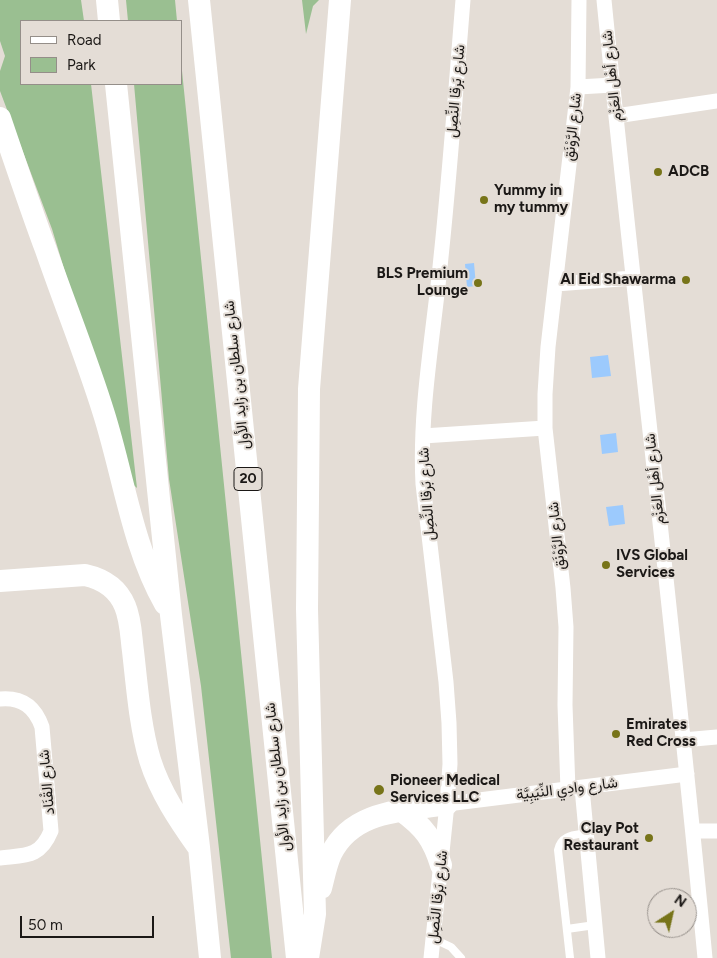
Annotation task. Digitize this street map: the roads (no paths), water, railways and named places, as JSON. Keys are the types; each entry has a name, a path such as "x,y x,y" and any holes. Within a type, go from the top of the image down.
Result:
{"main road":[{"path":"107,0 109,20"},
{"name":"شارع سلطان بن زايد الأول","path":"199,0 297,958"},
{"path":"315,914 307,609 309,389 340,0"},
{"path":"116,85 171,615 199,847 210,958"},
{"path":"0,118 86,359 118,461 137,539 146,566 171,615"},
{"path":"0,581 85,574 107,583 118,594 125,607 129,622 138,692 150,760 169,803 199,847"},
{"path":"308,958 315,914 326,870 331,854 341,839 353,827 368,818 385,813 447,804"},
{"path":"402,811 416,821 428,834 436,849 441,865"}],"street":[{"name":"شارع بَرقا النِّصِل","path":"431,958 450,764 446,682 423,484 422,460 442,256 463,0"},
{"name":"شارع الرَّوْنَق","path":"579,0 578,87 545,384 545,428 566,627 566,705 575,789 586,833 598,958"},
{"name":"شارع أهْل العَزْم","path":"604,0 694,831 705,958"},
{"path":"578,87 613,85"},
{"path":"616,116 717,101"},
{"path":"556,284 633,278"},
{"path":"423,436 545,428"},
{"name":"شارع القْنَاد","path":"0,699 20,700 38,716 42,727 51,831 46,843 37,851 25,856 0,858"},
{"path":"683,740 717,737"},
{"name":"شارع وادِي النِّيَبِيَّة","path":"447,804 687,774"},
{"path":"694,831 717,831"}],"lane":[{"path":"570,958 558,850 559,845 567,837 586,833"},
{"path":"567,929 595,925"},
{"path":"434,939 451,947 461,958"}],"water":[{"path":"474,263 476,286 467,287 465,264"},
{"path":"608,355 611,376 592,378 590,357"},
{"path":"616,433 618,452 602,454 600,435"},
{"path":"623,505 625,524 609,526 606,507"}],"place":[{"name":"ADCB","path":"658,172"},
{"name":"Yummy in my tummy","path":"484,200"},
{"name":"Al Eid Shawarma","path":"686,280"},
{"name":"BLS Premium Lounge","path":"478,283"},
{"name":"IVS Global Services","path":"606,565"},
{"name":"Emirates Red Cross","path":"616,734"},
{"name":"Pioneer Medical Services LLC","path":"379,790"},
{"name":"Clay Pot Restaurant","path":"649,838"}]}
